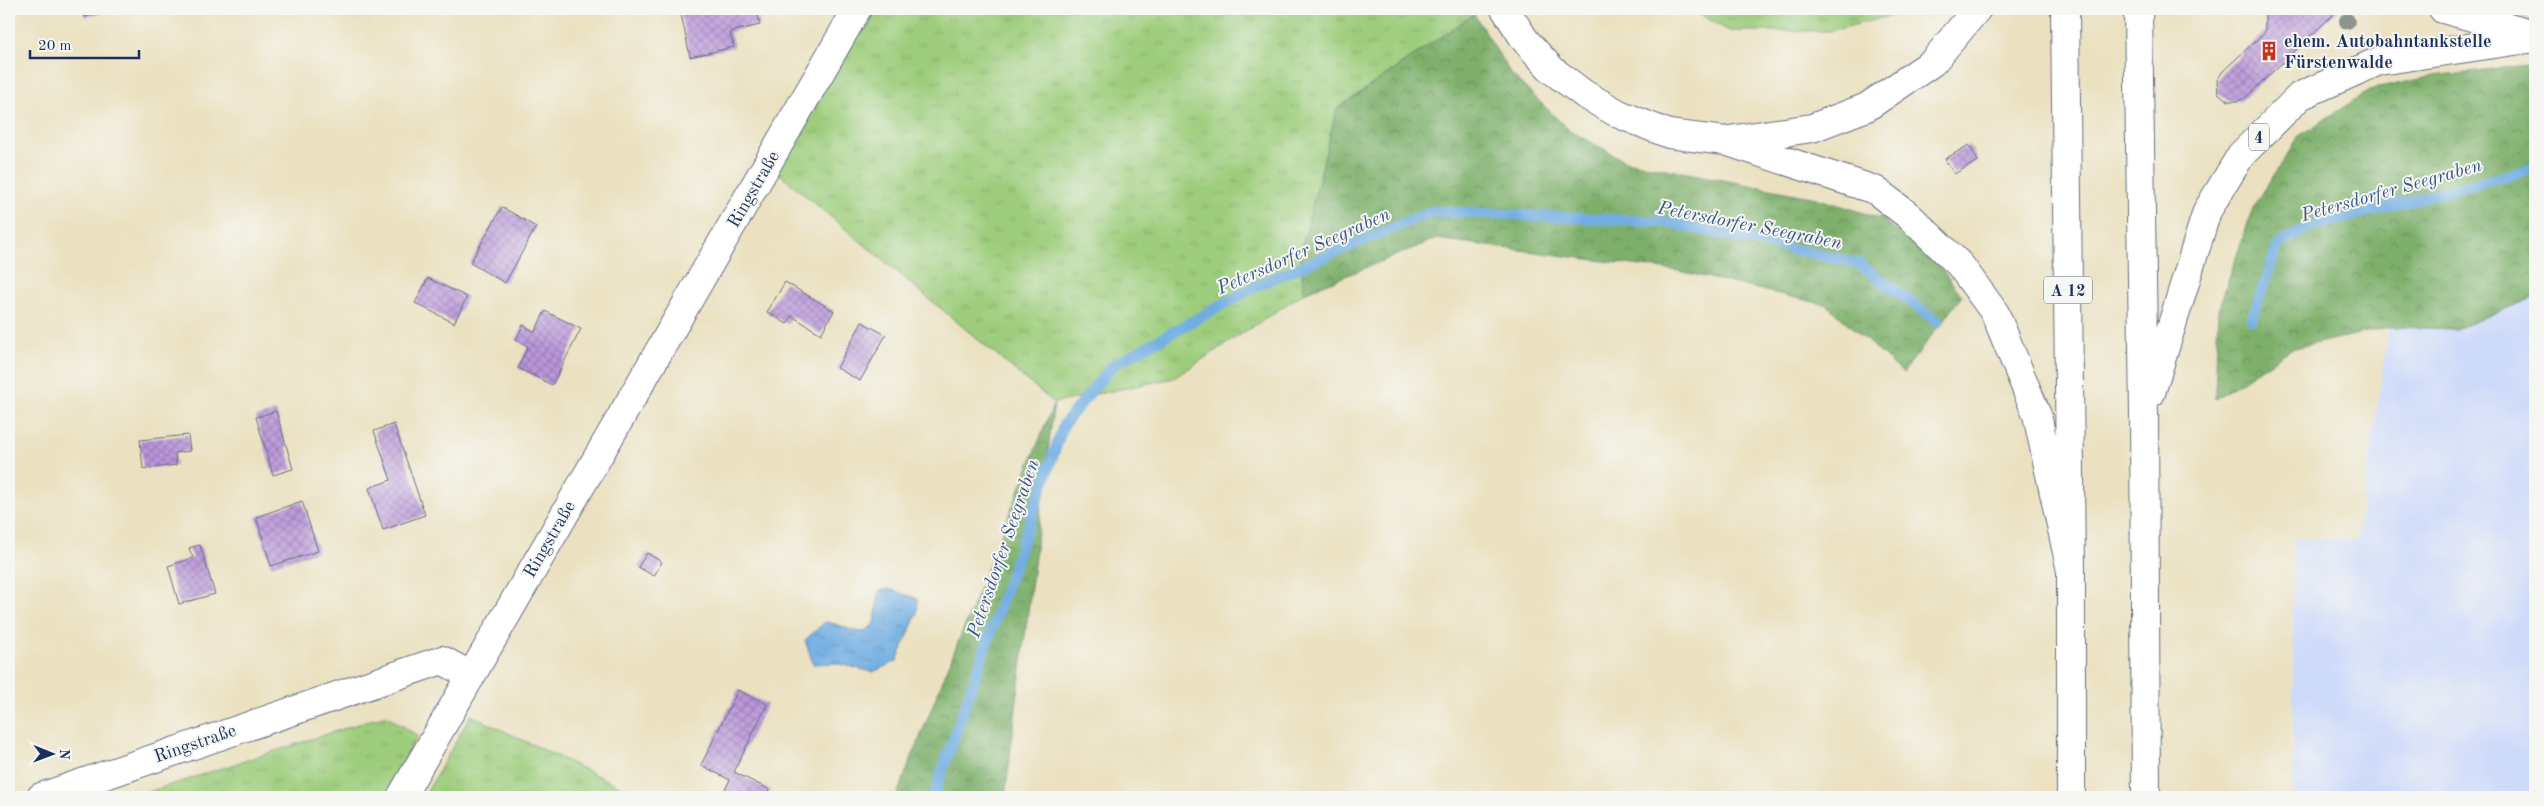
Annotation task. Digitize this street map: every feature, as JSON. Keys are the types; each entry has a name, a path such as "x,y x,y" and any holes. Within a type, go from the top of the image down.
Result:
{"main road":[{"name":"Ringstraße","path":"41,797 442,660 470,675 857,9"},
{"path":"1505,9 1526,40 1552,70 1584,94 1619,114 1669,134 1725,141 1875,190 1909,216 1960,265 1995,313 2037,415 2071,571"},
{"path":"1725,141 1812,128 1867,107 1933,62 1977,9"},
{"name":"A 12","path":"2065,9 2071,571 2071,797"},
{"path":"2138,9 2144,413 2146,797"},
{"path":"2443,9 2535,36"},
{"name":"4","path":"2144,413 2207,211 2241,155 2300,96 2379,61 2535,36"},
{"path":"401,797 470,675"}],"shaded area":[{"path":"2535,297 2535,797 2293,797 2293,539 2357,540 2389,327 2456,329"}],"green space":[{"path":"872,9 1472,9 1474,14 1337,109 1300,255 1304,293 1174,378 1054,403 776,171"},
{"path":"1691,9 1918,9 1830,31 1729,31"},
{"path":"1474,14 1511,74 1569,130 1625,161 1816,198 1880,218 1936,262 1962,296 1903,373 1827,305 1679,271 1436,239 1304,293 1300,255 1337,109"},
{"path":"2535,64 2535,297 2456,329 2389,327 2291,349 2215,399 2218,310 2253,208 2299,136 2370,90 2434,76"},
{"path":"1054,403 1005,797 896,797"},
{"path":"386,715 418,736 382,797 133,797"},
{"path":"471,715 642,797 424,797"}],"water":[{"path":"889,589 918,599 917,613 897,661 873,672 835,663 813,664 805,640 825,622 854,631 865,632 875,623 879,591"}],"building":[{"path":"83,9 116,9 85,17"},
{"path":"680,9 756,9 760,25 730,32 734,47 690,57"},
{"name":"ehem. Autobahntankstelle Fürstenwalde","path":"2265,9 2339,9 2246,97 2238,101 2228,101 2218,93 2217,80 2223,71 2265,32"},
{"path":"1969,145 1978,161 1954,174 1945,159"},
{"path":"502,207 536,227 505,283 470,263"},
{"path":"428,278 467,297 454,323 415,303"},
{"path":"785,282 834,311 821,334 792,316 787,324 767,312"},
{"path":"545,311 581,329 552,385 518,368 528,346 516,340 523,325 535,332"},
{"path":"862,322 886,335 860,381 837,368"},
{"path":"276,411 293,469 273,475 256,417"},
{"path":"394,424 425,515 383,530 369,488 391,480 374,431"},
{"path":"188,435 190,451 175,453 176,465 143,469 140,440"},
{"path":"302,501 318,551 271,566 256,517"},
{"path":"200,545 215,594 179,604 168,566 193,558 189,548"},
{"path":"647,553 662,562 654,576 638,567"},
{"path":"738,690 767,704 734,772 770,790 767,797 728,797 722,795 730,780 701,765"}],"waterway":[{"name":"Petersdorfer Seegraben","path":"2252,319 2278,245 2306,228 2535,168"},
{"name":"Petersdorfer Seegraben","path":"933,797 1064,424 1113,365 1260,284 1433,211 1665,222 1858,263 1938,322"}],"place":[{"name":"ehem. Autobahntankstelle Fürstenwalde","path":"2269,51"}]}
